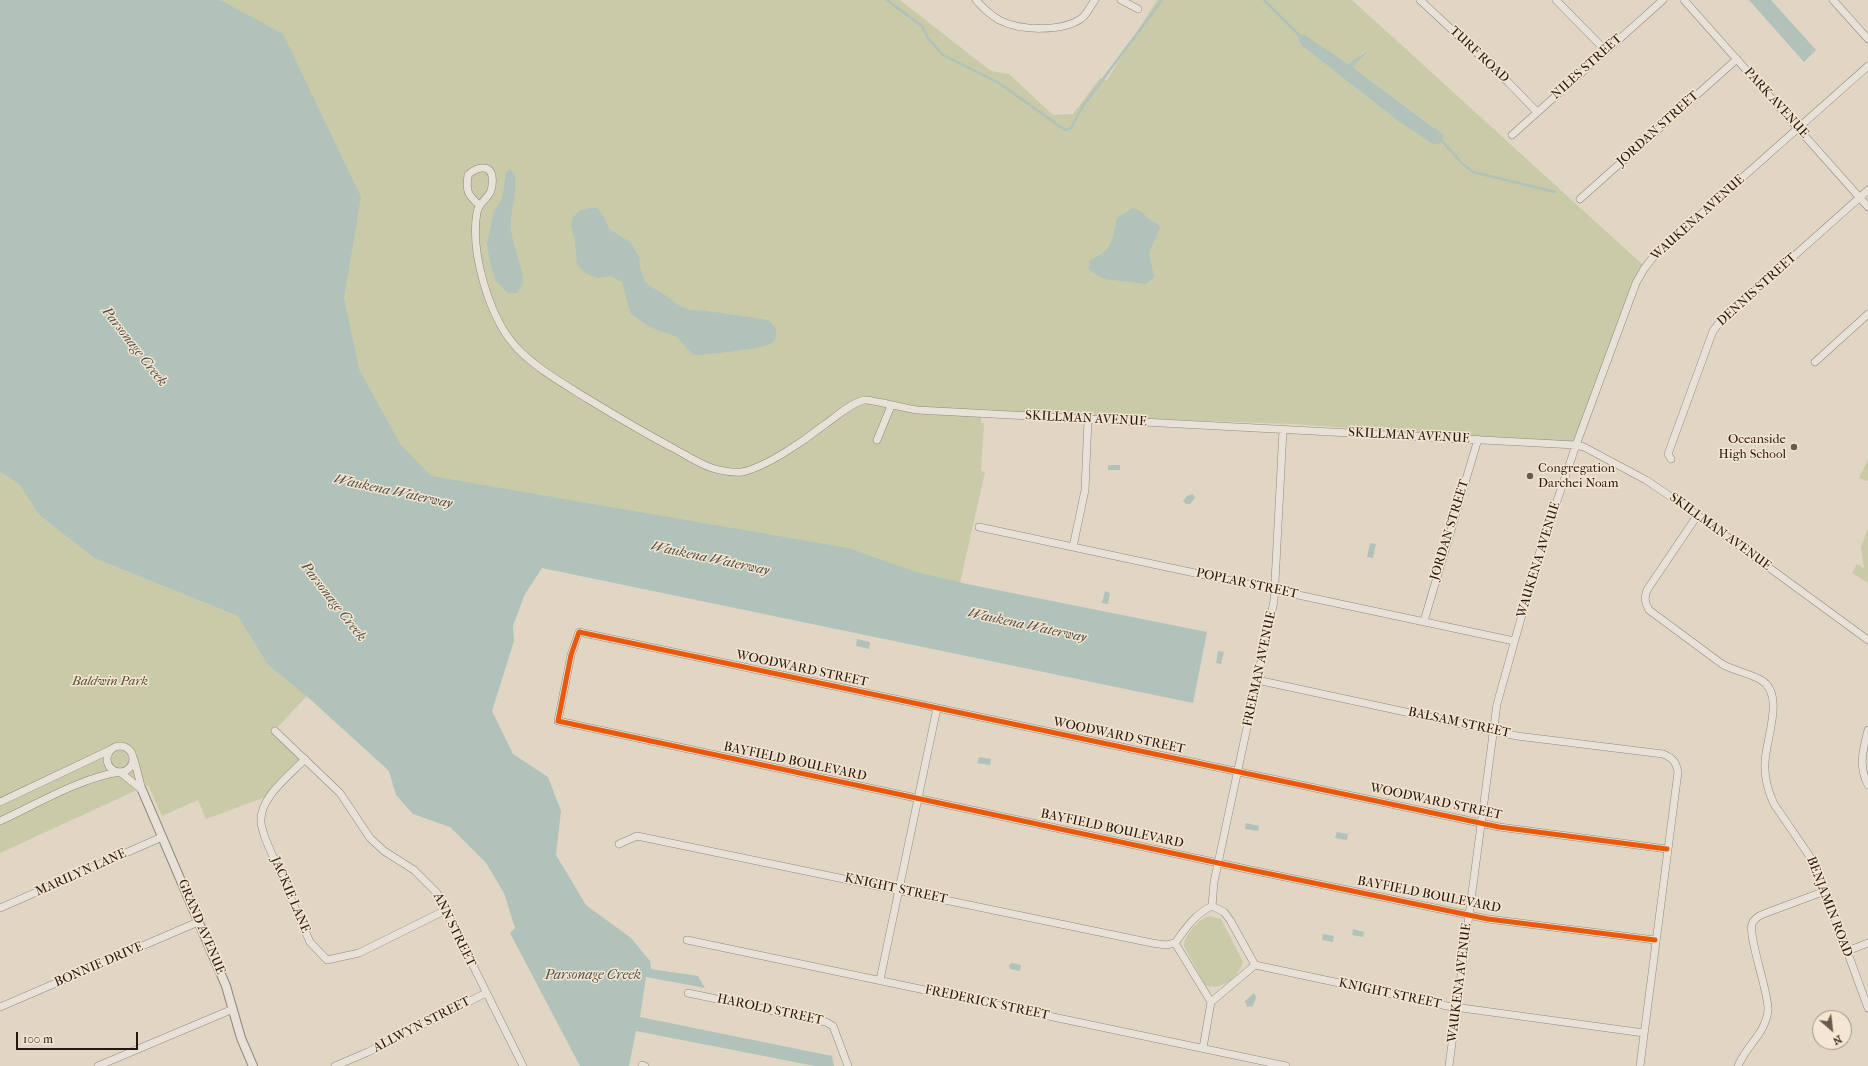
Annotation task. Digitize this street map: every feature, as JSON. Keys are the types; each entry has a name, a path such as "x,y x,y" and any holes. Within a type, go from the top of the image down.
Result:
{"street":[{"path":"976,0 999,20 1024,26 1053,28 1065,27 1083,17 1095,0"},
{"path":"1121,0 1138,9"},
{"name":"TURF ROAD","path":"1420,0 1537,112"},
{"path":"1556,0 1606,51"},
{"name":"NILES STREET","path":"1512,135 1663,0"},
{"name":"PARK AVENUE","path":"1684,0 1868,206"},
{"path":"1834,0 1868,39"},
{"name":"JORDAN STREET","path":"1580,199 1737,59"},
{"name":"WAUKENA AVENUE","path":"1449,1066 1497,704 1539,554 1576,445 1634,290 1644,268 1654,256 1868,66"},
{"path":"483,167 488,169 492,176 491,194 479,205 470,197 467,184 468,175 472,171 483,167"},
{"name":"DENNIS STREET","path":"1670,459 1668,454 1713,331 1720,322 1868,190"},
{"name":"SKILLMAN AVENUE","path":"479,205 476,229 478,260 493,308 504,331 517,347 541,368 570,388 653,438 711,468 730,472 752,469 789,450 858,403 866,400 917,410 1576,445 1584,447 1646,480 1868,640"},
{"path":"1815,362 1868,314"},
{"path":"877,440 891,406"},
{"path":"1073,547 1085,490 1088,419"},
{"name":"FREEMAN AVENUE","path":"1212,906 1218,863 1274,601 1283,430"},
{"name":"JORDAN STREET","path":"1424,621 1478,440"},
{"name":"BENJAMIN ROAD","path":"1697,516 1647,590 1645,596 1646,605 1649,610 1722,664 1735,671 1762,680 1770,688 1774,702 1764,764 1769,795 1809,853 1825,891 1868,1008"},
{"name":"POPLAR STREET","path":"979,527 1514,641"},
{"name":"WOODWARD STREET","path":"567,724 558,721 571,655 579,632 1499,827 1667,849"},
{"name":"BALSAM STREET","path":"1257,680 1517,736 1663,754 1671,757 1676,763 1678,772 1667,849"},
{"path":"880,980 937,708"},
{"name":"BAYFIELD BOULEVARD","path":"567,724 1488,919 1655,940"},
{"name":"ANN STREET","path":"275,730 340,793 370,838 384,851 414,870 430,884 437,893 523,1066"},
{"path":"1868,730 1861,764 1863,775 1868,785"},
{"path":"0,802 112,749 115,746 124,746 133,754 131,767 76,786 0,821"},
{"name":"GRAND AVENUE","path":"112,749 107,756 109,765 112,769 120,772 142,790"},
{"name":"GRAND AVENUE","path":"133,754 142,790 226,986 241,1038 253,1066"},
{"name":"JACKIE LANE","path":"305,759 271,795 263,809 261,822 265,838 310,942 323,956 328,960 359,953 446,910"},
{"name":"KNIGHT STREET","path":"619,844 637,836 898,889 1152,943 1166,945 1175,943"},
{"name":"MARILYN LANE","path":"0,908 162,837"},
{"path":"1640,1066 1667,849"},
{"path":"1738,1066 1742,1056 1763,1028 1766,1022 1768,1009 1766,994 1752,936 1752,923 1758,916 1825,891"},
{"path":"1203,1048 1211,1002 1255,966 1230,920 1224,912 1212,906 1193,918 1175,943 1211,1002"},
{"name":"BONNIE DRIVE","path":"0,1007 198,922"},
{"name":"FREDERICK STREET","path":"687,940 1286,1066"},
{"path":"1847,951 1868,944"},
{"name":"KNIGHT STREET","path":"1255,966 1484,1012 1644,1033"},
{"name":"ALLWYN STREET","path":"335,1066 368,1052 486,993"},
{"name":"HAROLD STREET","path":"688,993 826,1022 833,1026 848,1066"},
{"path":"98,1066 233,1009"}],"green space":[{"path":"220,0 900,0 991,71 1009,74 1053,115 1073,114 1100,78 1107,80 1157,0 1352,0 1643,265 1574,443 1291,424 981,413 981,423 984,423 981,471 985,472 960,583 913,571 428,480 370,429 232,8","holes":["1298,39 1348,64 1357,59 1364,52 1366,54 1353,66 1355,69 1434,127 1434,145 1398,121 1301,45"]},
{"path":"1868,459 1868,481 1859,478"},
{"name":"Baldwin Park","path":"0,472 19,484 39,515 94,558 238,616 267,664 307,696 275,730 305,759 271,795 206,819 198,800 162,816 148,785 0,853"},
{"path":"1868,528 1868,583 1852,573 1857,564 1864,568 1861,547"},
{"path":"1209,916 1221,919 1243,962 1241,968 1228,982 1223,985 1211,987 1205,985 1184,946 1189,932 1201,920"}],"water":[{"path":"0,0 220,0 283,34 361,197 344,298 359,369 400,444 431,476 848,548 913,571 967,584 1207,632 1193,703 542,568 525,594 513,626 514,641 492,711 513,754 548,777 561,811 556,855 586,905 631,938 650,961 651,969 698,976 705,988 646,977 640,1017 832,1056 834,1066 815,1066 636,1031 629,1066 580,1066 510,933 515,928 504,893 486,863 450,827 413,814 396,795 389,771 311,700 267,664 238,616 94,558 39,515 19,484 0,472"},
{"path":"1749,0 1771,0 1816,50 1804,62"},
{"path":"1303,34 1348,64 1366,52 1366,54 1353,66 1355,69 1444,135 1440,143 1434,145 1398,121 1301,45 1298,39"},
{"path":"510,169 514,173 515,180 511,231 523,277 523,282 517,293 508,293 496,281 490,263 487,244 494,211 502,199 506,172"},
{"path":"598,208 609,229 630,242 640,258 639,263 644,281 649,285 686,309 768,320 776,329 775,340 772,343 758,347 721,353 693,355 677,337 650,327 631,314 622,282 611,276 597,278 585,273 577,264 575,241 571,226 573,217 581,210"},
{"path":"1133,208 1137,209 1157,223 1160,228 1149,253 1154,277 1146,284 1104,279 1089,270 1090,260 1104,252 1111,244 1117,218"},
{"path":"1108,465 1120,465 1120,470 1108,470"},
{"path":"1193,494 1195,498 1190,504 1186,504 1183,501 1187,496"},
{"path":"1370,543 1376,544 1373,558 1367,557"},
{"path":"1105,591 1110,593 1108,604 1102,603"},
{"path":"857,639 870,642 869,649 856,646"},
{"path":"1218,651 1224,652 1221,664 1216,663"},
{"path":"979,757 991,759 990,765 977,763"},
{"path":"1246,823 1259,826 1258,831 1245,829"},
{"path":"1337,832 1348,834 1347,840 1335,838"},
{"path":"1353,929 1364,932 1363,937 1352,935"},
{"path":"1323,934 1334,936 1333,942 1322,940"},
{"path":"1012,963 1021,965 1020,971 1010,969 1009,965"},
{"path":"1254,993 1256,997 1253,1006 1247,1007 1245,1001"}],"waterway":[{"path":"887,0 922,26 928,38 943,55 999,83 1065,130 1071,128 1083,106 1162,0"},
{"path":"1264,0 1302,38"},
{"path":"1439,138 1463,164 1473,172 1555,192"}],"cycle path":[{"path":"1655,940 1488,919 1251,870 558,721 571,655 579,632 1499,827 1667,849"}],"place":[{"name":"Oceanside High School","path":"1794,447"},
{"name":"Congregation Darchei Noam","path":"1530,476"}],"water label":[{"name":"Parsonage Creek","path":"134,347"},
{"name":"Waukena Waterway","path":"393,492"},
{"name":"Waukena Waterway","path":"710,559"},
{"name":"Parsonage Creek","path":"333,602"},
{"name":"Waukena Waterway","path":"1027,626"},
{"name":"Parsonage Creek","path":"593,976"}]}
